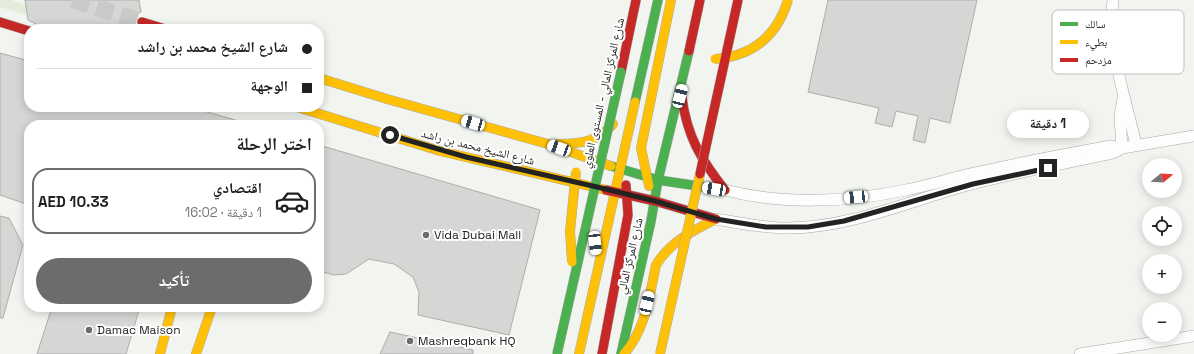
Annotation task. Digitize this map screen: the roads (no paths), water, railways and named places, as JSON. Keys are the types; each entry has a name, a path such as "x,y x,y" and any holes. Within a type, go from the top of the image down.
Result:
{"main road":[{"name":"شارع المركز المالي - المستوى العلوي","path":"557,354 636,0"},
{"path":"579,354 658,0"},
{"path":"655,201 646,176 641,148 671,0"},
{"name":"شارع المركز المالي","path":"621,354 655,201 658,180 683,82 700,0"},
{"path":"660,354 738,0"},
{"path":"711,59 731,58 745,53 758,45 773,32 779,24 788,0"},
{"path":"0,22 24,29"},
{"path":"142,22 149,24"},
{"path":"548,144 577,144 595,140 603,135 610,128 640,78"},
{"name":"شارع الشيخ محمد بن راشد","path":"324,80 387,99 548,144 658,180 725,190"},
{"path":"683,82 683,108 691,140 700,157 725,190"},
{"name":"شارع الشيخ محمد بن راشد","path":"313,112 440,151 655,201 716,219"},
{"path":"641,148 646,154 649,155 656,154 667,149"},
{"path":"602,354 628,215 628,195 621,169"},
{"path":"575,274 570,242 576,172"},
{"path":"546,176 580,200 588,210 592,220 598,268"},
{"path":"611,212 619,206 625,209 628,215"},
{"path":"624,354 635,341 640,330 656,265 659,259 669,248 686,235 716,219"},
{"path":"160,354 171,312"},
{"path":"196,354 210,312"}],"street":[{"path":"1119,74 1123,97 1129,114 1136,145"},
{"path":"1122,148 1120,116 1123,97"},
{"path":"716,219 766,227 789,228 826,224 860,217 982,182 1113,154 1122,148 1194,136"},
{"path":"725,190 754,196 790,199 827,199 874,195 907,190 980,172 1106,146 1122,148"},
{"path":"1080,354 1194,336"}],"tunnel":[{"path":"73,0 142,22"}],"place":[{"name":"Vida Dubai Mall","path":"426,235"},
{"name":"Damac Maison","path":"89,330"},
{"name":"Mashreqbank HQ","path":"410,341"}]}
